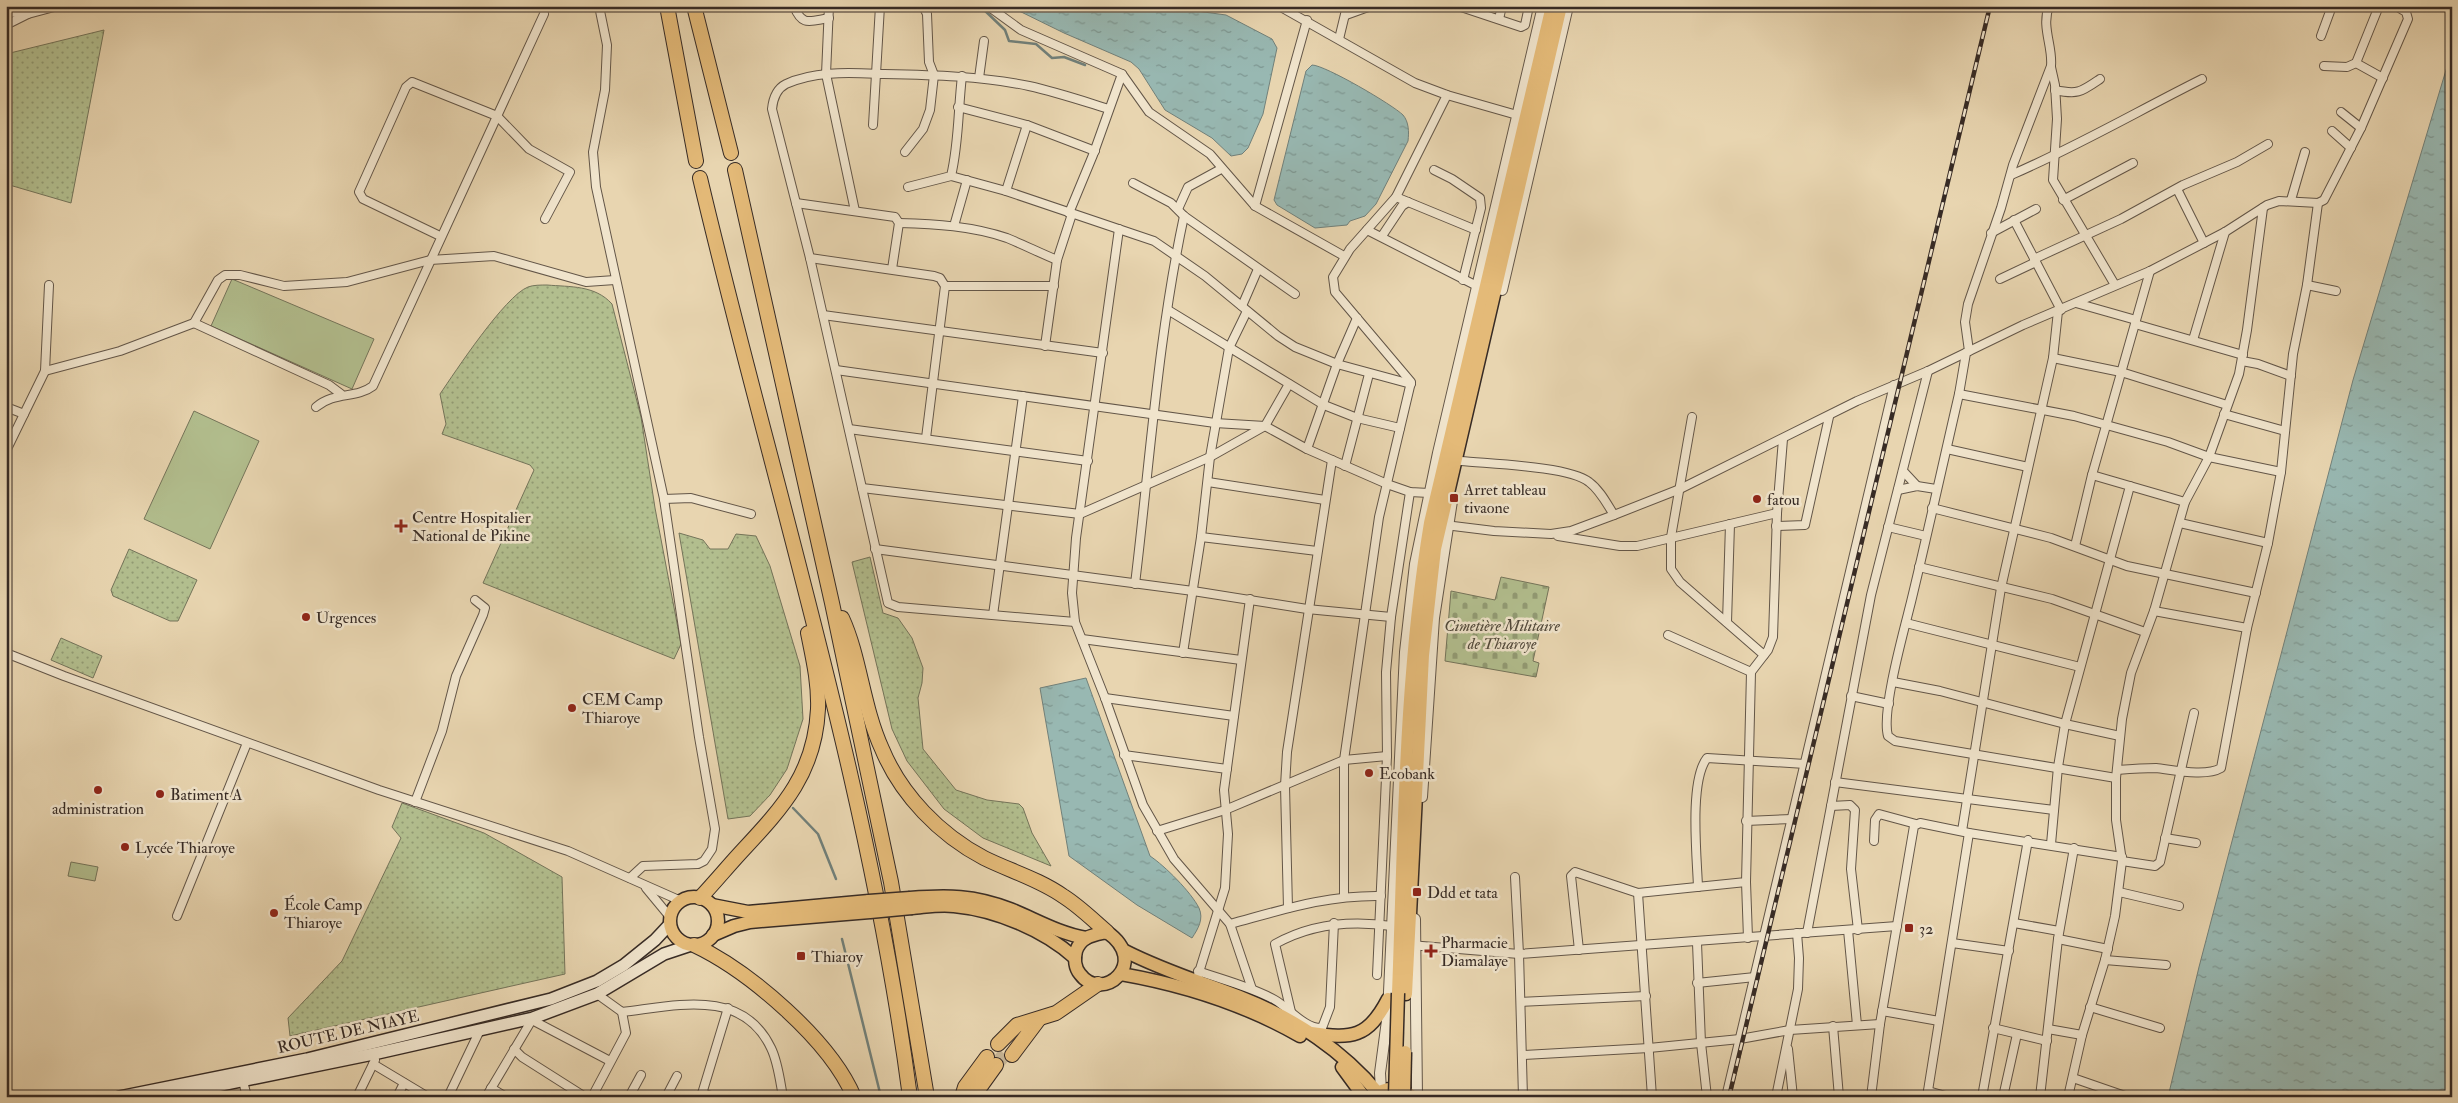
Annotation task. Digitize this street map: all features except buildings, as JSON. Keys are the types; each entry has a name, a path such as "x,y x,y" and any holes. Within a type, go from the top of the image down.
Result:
{"highway":[{"path":"667,6 696,161"},
{"path":"694,6 731,153"},
{"path":"735,170 832,603 844,669 891,882 927,1097"},
{"path":"700,178 761,420 811,603 875,884 910,1097"},
{"path":"706,902 784,805 801,778 808,762 818,707 817,682 807,624 811,603"},
{"path":"832,603 843,620 866,705 882,749 894,772 916,803 942,830 971,850 1063,895 1107,932"},
{"path":"693,945 715,955 787,1010 820,1045 854,1097"},
{"path":"1005,1050 1038,1019 1056,1013 1098,984"},
{"path":"962,1097 965,1087 994,1063"},
{"path":"967,1097 971,1087 994,1063"},
{"path":"973,1097 994,1063"},
{"path":"979,1097 994,1063"}],"main road":[{"path":"1404,946 1404,810 1414,641 1430,523 1442,454 1526,95 1552,6"},
{"path":"1395,1097 1397,995 1404,946 1422,655 1429,594 1561,6"},
{"path":"589,993 664,954 701,944 713,935 734,926 750,922 911,903 949,895 982,900 1011,909 1065,933 1086,938 1107,932 1121,944 1125,951 1126,963 1121,974 1107,984 1090,982 1079,973 1075,958 1076,950 1086,938"},
{"path":"589,993 610,974 640,953 670,921 680,901 690,898 748,912 870,907"},
{"path":"706,902 717,920 713,935"},
{"path":"911,903 952,906 988,912 1053,941 1075,958"},
{"path":"670,921 675,936 685,943 693,945"},
{"path":"1125,951 1157,968 1197,977 1261,1006 1309,1033 1342,1058 1377,1093 1397,1088 1413,1097"},
{"path":"1121,974 1158,980 1208,994 1272,1021 1301,1037 1334,1061 1349,1075 1364,1097"},
{"name":"ROUTE DE NIAYE","path":"163,1097 243,1081 376,1059 480,1030 532,1019 589,993"},
{"name":"ROUTE DE NIAYE","path":"118,1097 307,1059 541,1002 589,993"},
{"path":"1309,1033 1337,1036 1354,1034 1374,1022 1397,995"},
{"path":"1397,995 1404,1097"}],"street":[{"path":"6,26 28,14 58,6"},
{"path":"599,6 607,45 602,107 593,152 596,187 664,499 715,834 712,849 704,861 698,864 643,866 630,878"},
{"path":"794,6 798,17 806,22 828,18"},
{"path":"829,6 826,74 854,210"},
{"path":"873,125 880,6"},
{"path":"905,152 926,124 934,75 930,62 928,14 923,6"},
{"path":"928,14 933,6"},
{"path":"988,6 1021,30 1122,74 1149,112 1210,154 1255,206 1344,256"},
{"path":"1279,6 1307,20 1415,83 1447,96 1517,115"},
{"path":"1297,16 1299,6"},
{"path":"1339,39 1347,6"},
{"path":"1346,15 1371,6"},
{"path":"1458,6 1523,26 1529,6"},
{"path":"1499,19 1502,6"},
{"path":"1416,1097 1404,946 1392,926 1405,652 1415,564 1429,493 1442,454 1477,286 1517,115 1526,95 1543,6"},
{"path":"1568,6 1461,461 1444,525 1494,531 1552,534 1629,547 1777,513"},
{"path":"2049,6 2046,20 2052,55 2051,66 2057,119 2053,180 2063,200 2115,285"},
{"path":"2321,36 2332,6"},
{"path":"2324,66 2347,67 2356,63 2379,6"},
{"path":"2051,66 2011,175 1968,304 1965,322 1968,352 1893,682 1886,730 1891,740 2058,767 2117,774 2145,768 2180,772 2216,771 2221,768 2247,628 2268,543 2281,472 2291,376 2307,285 2318,203 2329,194 2361,128 2408,19 2406,12 2396,6"},
{"path":"10,10 28,14"},
{"path":"316,406 325,399 341,394 360,393 373,386 440,236 544,14"},
{"path":"1255,206 1307,20"},
{"path":"979,78 984,41"},
{"path":"2356,63 2383,78"},
{"path":"1075,622 892,606 885,599 836,370 772,109 775,95 786,84 826,74 876,74 979,78 1030,86 1109,109"},
{"path":"1046,346 1057,260 1071,213 1122,74"},
{"path":"951,176 958,146 958,107 962,76"},
{"path":"2055,90 2073,94 2082,91 2100,79"},
{"path":"2011,175 2054,156 2079,141 2202,79"},
{"path":"440,236 363,199 359,192 406,87 412,82 497,116 529,149 570,172 545,220"},
{"path":"1344,896 1344,760 1386,484 1410,379 1335,292 1332,284 1334,273 1344,256 1396,197 1447,96"},
{"path":"958,107 1027,125 1095,151"},
{"path":"2341,112 2361,128"},
{"path":"1006,192 1027,125"},
{"path":"2332,131 2351,148"},
{"path":"2000,279 2085,234 2121,219 2176,189 2237,162 2268,144"},
{"path":"2291,200 2305,152"},
{"path":"2063,200 2133,163"},
{"path":"1178,209 1188,187 1222,169"},
{"path":"1434,170 1452,179 1480,198 1481,208 1463,280"},
{"path":"908,187 951,176 1006,192 1154,241 1205,276 1290,345 1337,364 1410,384"},
{"path":"954,226 967,180"},
{"path":"1133,183 1164,198 1184,216 1295,294"},
{"path":"2176,189 2204,243"},
{"path":"1396,197 1476,230"},
{"path":"1552,534 1571,531 1680,490 1894,385 1928,371 2023,325 2150,271 2225,232 2279,200 2318,203"},
{"path":"1382,236 1402,206 1408,202"},
{"path":"796,203 891,216 899,223 954,226 1006,238 1057,260"},
{"path":"2068,1097 2082,1035 2108,949 2119,892 2122,859 2116,820 2117,774 2120,736 2132,672 2154,611 2185,502 2209,457 2243,358 2263,208"},
{"path":"1991,233 2036,209"},
{"path":"1134,584 1148,484 1153,414 1176,257 1184,216"},
{"path":"1949,1097 1927,1094 1952,943 1965,832 1966,798 2001,588 2052,358 2060,310 2014,220"},
{"path":"892,269 899,223"},
{"path":"1119,229 1072,575 1075,622 1105,698 1143,806 1157,831 1185,872 1220,910 1230,924 1252,990"},
{"path":"1367,230 1477,286"},
{"path":"2193,340 2225,232"},
{"path":"46,371 120,351 194,323 218,280 225,275 240,275 284,286 347,282 430,260 498,256 586,282 615,280"},
{"path":"810,258 892,269 940,278 945,286 926,438"},
{"path":"1183,653 1201,537 1215,423 1229,348 1258,268"},
{"path":"2075,546 2120,372 2150,271"},
{"path":"6,451 46,371 49,285"},
{"path":"2307,285 2336,291"},
{"path":"945,286 1054,286"},
{"path":"2076,303 2193,340 2291,376"},
{"path":"1168,310 1324,405 1357,418 1400,428"},
{"path":"823,315 1103,353"},
{"path":"1307,449 1337,364 1357,318"},
{"path":"194,323 329,385 341,394"},
{"path":"2052,358 2120,372 2227,405"},
{"path":"836,370 1215,423 1265,426 1307,449 1386,484 1410,492 1429,493"},
{"path":"1807,933 1826,842 1835,782 1871,595 1928,371"},
{"path":"1345,466 1369,374"},
{"path":"862,488 1080,514 1210,457 1265,426 1289,384"},
{"path":"1726,1097 1894,385"},
{"path":"1959,394 2040,408 2107,424 2168,442 2209,457 2281,472"},
{"path":"994,614 1023,396"},
{"path":"6,407 24,414"},
{"path":"2224,414 2285,431"},
{"path":"1692,417 1671,537 1671,569 1674,575 1764,655"},
{"path":"1776,526 1805,525 1829,417"},
{"path":"849,430 926,438 1088,461"},
{"path":"1748,938 1746,821 1751,672 1764,655 1773,637 1776,526 1783,438"},
{"path":"1767,447 1782,450"},
{"path":"1946,449 2028,467"},
{"path":"1288,908 1284,786 1286,752 1307,609 1332,460"},
{"path":"1461,461 1561,472 1582,477 1602,495 1614,515"},
{"path":"1903,471 1917,486"},
{"path":"2092,475 2185,502"},
{"path":"1208,482 1325,500"},
{"path":"1898,490 1917,486 1936,489"},
{"path":"2051,844 2058,767 2065,724 2130,486"},
{"path":"1377,975 1387,756 1386,672 1410,492"},
{"path":"664,499 691,498 751,514"},
{"path":"1932,508 2014,528 2075,546 2127,566 2256,593"},
{"path":"2180,522 2268,543"},
{"path":"1726,622 1730,524"},
{"path":"1888,527 1926,536"},
{"path":"1201,537 1317,551"},
{"path":"875,549 1193,591 1307,609 1392,617"},
{"path":"1919,567 2052,600 2146,632"},
{"path":"1250,599 1227,769 1225,810 1228,834 1227,870 1220,910 1197,977 1252,990 1275,1000 1291,1012 1318,1028 1322,1028 1330,1007 1334,923"},
{"path":"415,802 442,731 456,676 483,616 485,608 474,600"},
{"path":"2154,611 2247,628"},
{"path":"1906,623 2080,667"},
{"path":"1668,635 1751,672"},
{"path":"1082,639 1241,660"},
{"path":"6,653 247,743 415,802 568,851 680,901"},
{"path":"1893,682 1933,689 1981,703 2120,736"},
{"path":"1851,696 1889,704"},
{"path":"1105,698 1234,716"},
{"path":"1874,841 1875,820 1879,814 1916,824 1920,823 1965,832 2028,840 2158,865 2194,714"},
{"path":"177,916 247,743"},
{"path":"1124,755 1227,769"},
{"path":"1157,831 1225,810 1344,760 1387,756"},
{"path":"1698,887 1696,808 1705,760 1710,757 1805,764"},
{"path":"1835,782 2054,810"},
{"path":"1831,806 1850,805 1854,810 1850,869 1858,930"},
{"path":"1746,821 1792,819"},
{"path":"1871,1097 1880,1024 1912,829 1916,824"},
{"path":"2165,838 2196,843"},
{"path":"1982,1097 2028,840"},
{"path":"2040,1097 2059,935 2074,848"},
{"path":"1579,950 1572,873 1577,872 1638,893 1746,882"},
{"path":"1515,877 1523,1097"},
{"path":"643,885 670,921"},
{"path":"2119,892 2179,906"},
{"path":"1638,893 1652,1097"},
{"path":"1230,924 1288,908 1344,896 1381,896"},
{"path":"1291,1012 1275,944 1302,931 1334,923 1392,926"},
{"path":"2014,923 2108,949"},
{"path":"1404,946 1519,954 1897,926"},
{"path":"1848,930 1857,1025"},
{"path":"1776,1097 1799,976 1796,933"},
{"path":"1696,942 1701,1043 1707,1097"},
{"path":"1952,943 2008,951"},
{"path":"2105,960 2166,965"},
{"path":"1697,983 1755,977"},
{"path":"589,993 622,1012 701,1003 728,1008 748,1019 764,1036 771,1048 782,1097"},
{"path":"1377,1093 1397,995"},
{"path":"1520,1002 1646,996"},
{"path":"2090,1007 2160,1028"},
{"path":"714,1097 702,1095 728,1008"},
{"path":"1882,1011 1939,1021"},
{"path":"592,1097 627,1031 622,1012"},
{"path":"486,1097 532,1019 610,1061"},
{"path":"1522,1055 1649,1048 1740,1039 1790,1030 1880,1024"},
{"path":"1833,1026 1839,1097"},
{"path":"1993,1028 2047,1041"},
{"path":"2048,1029 2082,1035"},
{"path":"448,1097 480,1030"},
{"path":"2003,1097 2017,1034"},
{"path":"1788,1041 1793,1097"},
{"path":"514,1049 522,1057 585,1097"},
{"path":"357,1097 376,1059 404,1083 428,1097"},
{"path":"629,1097 641,1075"},
{"path":"666,1097 677,1076"},
{"path":"2073,1078 2128,1097"},
{"path":"243,1081 247,1097"},
{"path":"398,1097 404,1083"},
{"path":"491,1088 506,1097"}],"green space":[{"path":"104,30 71,203 6,184 6,54"},
{"path":"232,279 374,339 352,389 211,326"},
{"path":"547,285 590,290 598,293 612,304 641,417 655,508 681,644 674,659 483,583 534,470 530,465 442,434 446,424 440,394 468,353 507,304 518,293 528,287"},
{"path":"194,411 259,441 210,549 144,519"},
{"path":"679,533 703,540 710,549 728,549 736,534 756,536 770,566 800,666 803,719 787,769 770,795 750,816 728,819"},
{"path":"129,549 197,580 178,621 170,621 113,596 111,590"},
{"path":"870,557 883,613 898,618 912,638 923,668 918,698 923,749 956,790 987,800 1019,804 1023,808 1032,833 1051,866 983,838 944,809 907,761 892,729 852,562"},
{"name":"Cimetière Militaire de Thiaroye","path":"1501,577 1549,587 1533,661 1539,663 1536,677 1445,661 1451,591 1495,600"},
{"path":"61,638 102,656 93,678 51,660"},
{"path":"402,803 484,833 562,877 565,974 290,1036 288,1018 342,961 401,838 392,827"},
{"path":"71,862 98,867 95,881 68,876"}],"water":[{"path":"1009,6 1160,6 1226,15 1272,39 1277,48 1263,114 1248,148 1242,154 1231,156 1212,138 1165,110 1139,69 1131,62 1064,33"},
{"path":"2452,50 2452,1097 2168,1097 2199,967 2353,380"},
{"path":"1312,65 1330,71 1373,95 1403,115 1407,124 1408,141 1376,204 1365,216 1350,221 1347,225 1315,228 1277,205 1274,200 1306,71"},
{"path":"1086,678 1150,856 1177,880 1199,908 1201,920 1192,938 1137,905 1069,856 1040,688"}],"waterway":[{"path":"980,6 1005,30 1009,41 1036,44 1052,58 1064,57 1085,65"},
{"path":"793,808 818,834 836,879"},
{"path":"842,939 881,1097"}],"tunnel":[{"path":"996,1065 1007,1051"}],"railway":[{"path":"1729,1097 1990,6"}],"place":[{"name":"Arret tableau tivaone","path":"1454,498"},
{"name":"fatou","path":"1757,499"},
{"name":"Centre Hospitalier National de Pikine","path":"401,526"},
{"name":"Urgences","path":"306,617"},
{"name":"CEM Camp Thiaroye","path":"572,708"},
{"name":"Ecobank","path":"1369,773"},
{"name":"administration","path":"98,790"},
{"name":"Batiment A","path":"160,794"},
{"name":"Lycée Thiaroye","path":"125,847"},
{"name":"Ddd et tata","path":"1417,892"},
{"name":"École Camp Thiaroye","path":"274,913"},
{"name":"32","path":"1909,928"},
{"name":"Pharmacie Diamalaye","path":"1431,951"},
{"name":"Thiaroy","path":"801,956"}]}
